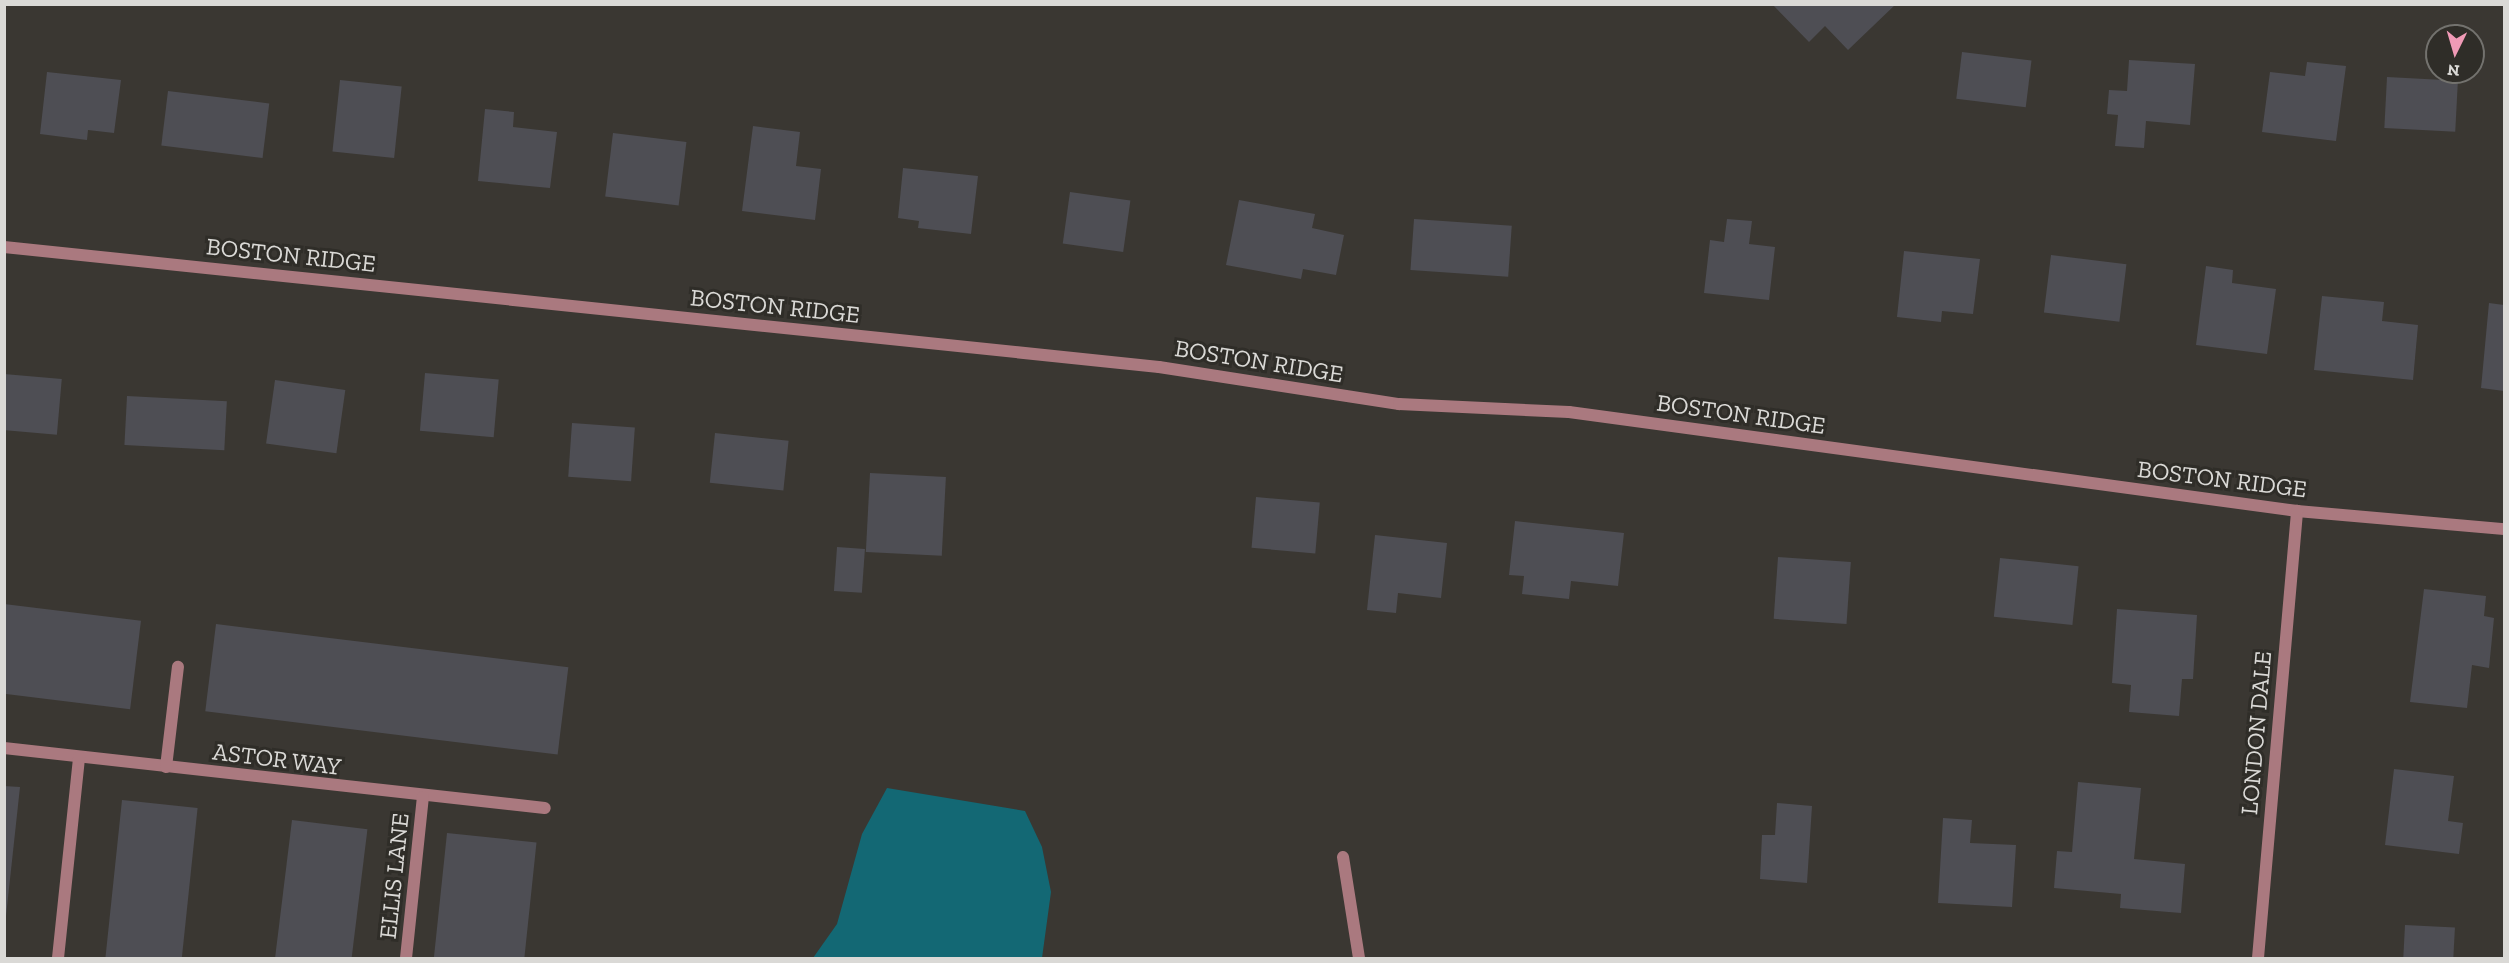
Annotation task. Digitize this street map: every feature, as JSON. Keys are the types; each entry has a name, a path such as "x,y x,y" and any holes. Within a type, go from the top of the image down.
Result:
{"street":[{"name":"BOSTON RIDGE","path":"4,247 1159,367 1399,404 1569,412 2297,511 2505,529"},
{"name":"LONDON DALE","path":"2258,958 2297,511"},
{"path":"166,767 178,667"},
{"name":"ASTOR WAY","path":"4,748 423,797 545,808"},
{"path":"58,958 79,757"},
{"name":"ELLIS LANE","path":"406,958 423,797"},
{"path":"1343,857 1359,958"}],"water":[{"path":"887,788 1025,811 1042,847 1051,892 1042,958 813,958 837,924 862,834"}],"building":[{"path":"1772,4 1896,4 1848,50 1825,26 1809,42"},
{"path":"1962,52 2031,61 2026,107 1956,99"},
{"path":"2129,60 2195,64 2190,125 2146,121 2144,148 2115,146 2118,115 2107,114 2109,90 2127,91"},
{"path":"2307,62 2346,66 2336,141 2262,132 2270,72 2305,76"},
{"path":"47,72 121,80 114,133 88,130 87,140 40,134"},
{"path":"2387,77 2425,79 2425,84 2458,84 2455,132 2384,128"},
{"path":"340,80 402,86 394,158 332,152"},
{"path":"168,91 269,103 263,158 161,146"},
{"path":"485,109 514,112 513,127 557,132 550,188 478,181"},
{"path":"753,126 800,132 796,166 821,169 815,220 742,211"},
{"path":"613,133 686,142 679,206 605,197"},
{"path":"903,168 978,176 971,234 918,228 919,221 898,218"},
{"path":"1070,192 1130,200 1123,252 1063,243"},
{"path":"1239,200 1315,214 1312,228 1344,235 1336,275 1303,269 1301,279 1226,265"},
{"path":"1414,219 1512,226 1508,277 1410,270"},
{"path":"1727,219 1752,221 1749,244 1775,247 1769,300 1704,293 1710,240 1724,242"},
{"path":"1904,251 1980,259 1973,314 1942,311 1941,322 1897,317"},
{"path":"2051,255 2126,264 2119,322 2044,313"},
{"path":"2206,266 2233,270 2232,283 2276,289 2267,354 2196,345"},
{"path":"2322,296 2384,302 2382,321 2418,325 2413,380 2314,370"},
{"path":"2489,303 2504,305 2504,391 2481,388"},
{"path":"425,373 499,379 494,437 420,431"},
{"path":"4,374 62,379 57,435 4,430"},
{"path":"275,380 345,390 336,453 266,443"},
{"path":"127,396 227,401 224,450 124,445"},
{"path":"572,423 635,427 631,481 568,477"},
{"path":"715,433 789,441 783,490 710,483"},
{"path":"870,473 946,477 942,556 866,552"},
{"path":"1256,497 1320,503 1315,553 1252,548"},
{"path":"1515,521 1624,533 1618,586 1571,581 1569,599 1522,594 1524,576 1509,575"},
{"path":"1375,535 1447,543 1441,598 1398,593 1396,613 1367,610"},
{"path":"837,547 865,549 862,593 834,591"},
{"path":"1778,557 1851,562 1846,624 1774,619"},
{"path":"2000,558 2079,566 2072,625 1994,617"},
{"path":"2424,589 2486,596 2484,616 2494,618 2489,668 2472,665 2467,708 2410,702"},
{"path":"4,604 141,621 130,709 4,694"},
{"path":"2117,609 2197,615 2193,679 2182,679 2179,716 2129,712 2131,685 2112,683"},
{"path":"216,624 568,667 558,755 205,711"},
{"path":"2394,769 2454,776 2448,821 2463,823 2459,854 2385,845"},
{"path":"2078,782 2141,788 2134,859 2185,864 2181,913 2120,908 2121,894 2054,888 2057,851 2072,852"},
{"path":"4,786 20,787 6,916 4,916"},
{"path":"122,800 198,808 182,958 105,958"},
{"path":"1777,803 1812,806 1807,883 1760,879 1762,835 1775,835"},
{"path":"1943,818 1972,820 1970,843 2016,845 2012,907 1938,903"},
{"path":"292,820 367,829 352,958 275,958"},
{"path":"447,833 537,842 524,958 434,958"},
{"path":"2405,925 2455,928 2453,958 2403,958"}]}
